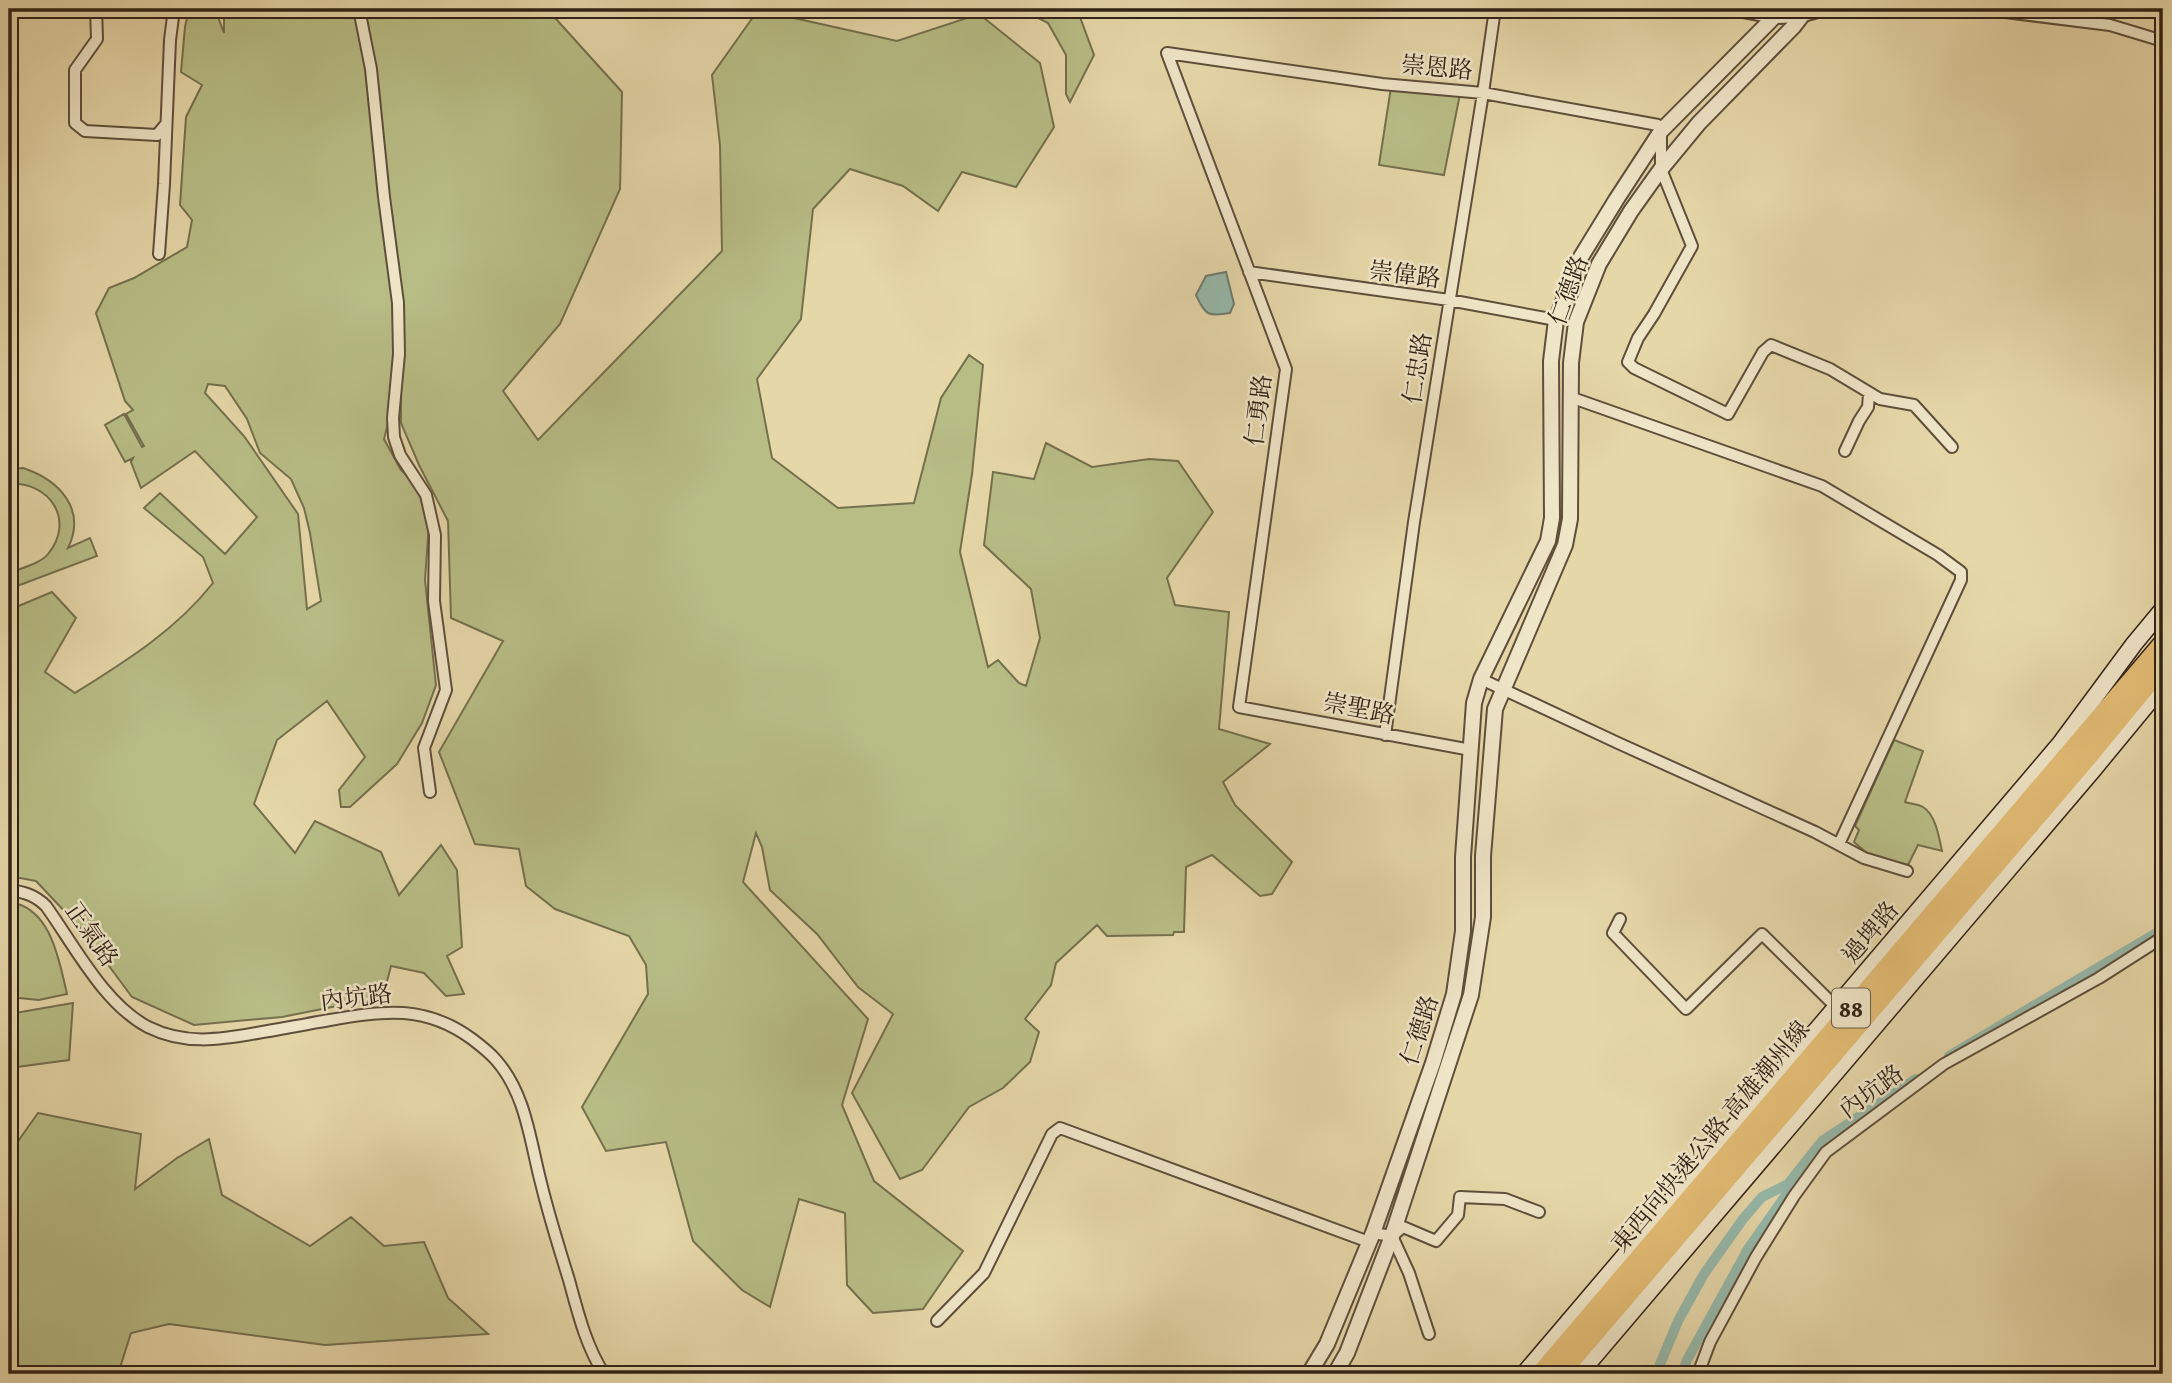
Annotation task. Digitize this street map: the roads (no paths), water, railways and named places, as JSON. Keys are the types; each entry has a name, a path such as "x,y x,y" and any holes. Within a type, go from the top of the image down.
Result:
{"highway":[{"path":"2070,751 2163,630"},
{"name":"東西向快速公路 高雄潮州線","path":"1540,1374 2163,643"},
{"name":"東西向快速公路 高雄潮州線","path":"1560,1374 2074,774 2163,666"}],"main road":[{"name":"過埤路","path":"1524,1374 2060,744 2163,609"},
{"path":"1579,1374 2163,685"}],"street":[{"path":"96,9 97,39 75,70 75,123 85,131 157,135 166,124"},
{"path":"159,254 174,9"},
{"path":"359,9 371,69 398,303 399,354 393,418 394,437 400,455 426,495 435,535 434,601 446,690 424,748 430,792"},
{"name":"仁忠路","path":"1385,734 1414,522 1495,9"},
{"path":"1728,9 1778,13 1829,9"},
{"path":"1981,9 2110,25 2163,41"},
{"name":"仁德路","path":"1309,1374 1327,1344 1371,1237 1433,1063 1454,994 1463,931 1463,857 1474,703 1481,679 1548,541 1552,518 1551,362 1556,320 1581,257 1661,131 1778,13"},
{"name":"仁德路","path":"1335,1374 1346,1353 1392,1236 1471,995 1483,917 1483,856 1494,709 1565,545 1570,519 1571,363 1576,322 1600,264 1631,211 1661,169 1699,124 1804,13"},
{"name":"崇恩路","path":"1167,53 1382,84 1483,93 1658,125 1661,131"},
{"name":"仁勇路","path":"1167,53 1286,369 1239,707"},
{"path":"1661,131 1661,169 1692,246 1638,338 1628,362 1634,368 1728,414 1763,352 1771,345 1830,369 1880,399 1914,405 1952,446"},
{"name":"崇偉路","path":"1250,272 1449,300 1556,320"},
{"path":"1845,451 1868,407 1869,394"},
{"path":"1570,397 1822,486 1938,555 1961,572 1961,580 1839,844"},
{"path":"1481,679 1864,858 1907,872"},
{"name":"崇聖路","path":"1239,707 1471,750"},
{"name":"正氣路","path":"9,890 38,897 47,906 102,987"},
{"path":"1620,919 1613,933 1686,1009 1762,934 1836,1007"},
{"name":"內坑路","path":"1698,1374 1710,1342 1756,1257 1794,1196 1826,1152 1944,1064 2099,978 2163,937"},
{"name":"內坑路","path":"102,987 126,1012 148,1026 196,1041 224,1039 374,1012 406,1012 434,1018 459,1030 481,1046 495,1058 517,1093 587,1341 604,1374"},
{"path":"937,1321 984,1273 1052,1134 1060,1128 1371,1237 1392,1236 1403,1227 1436,1241 1458,1215 1460,1197 1505,1199 1539,1212"},
{"path":"1392,1236 1409,1273 1429,1334"}],"waterway":[{"path":"1949,1056 2163,929"},
{"path":"1682,1374 1687,1360 1748,1249 1786,1195 1788,1184 1822,1141 1916,1079"},
{"path":"1656,1374 1678,1321 1704,1274 1762,1197 1788,1184"}]}
